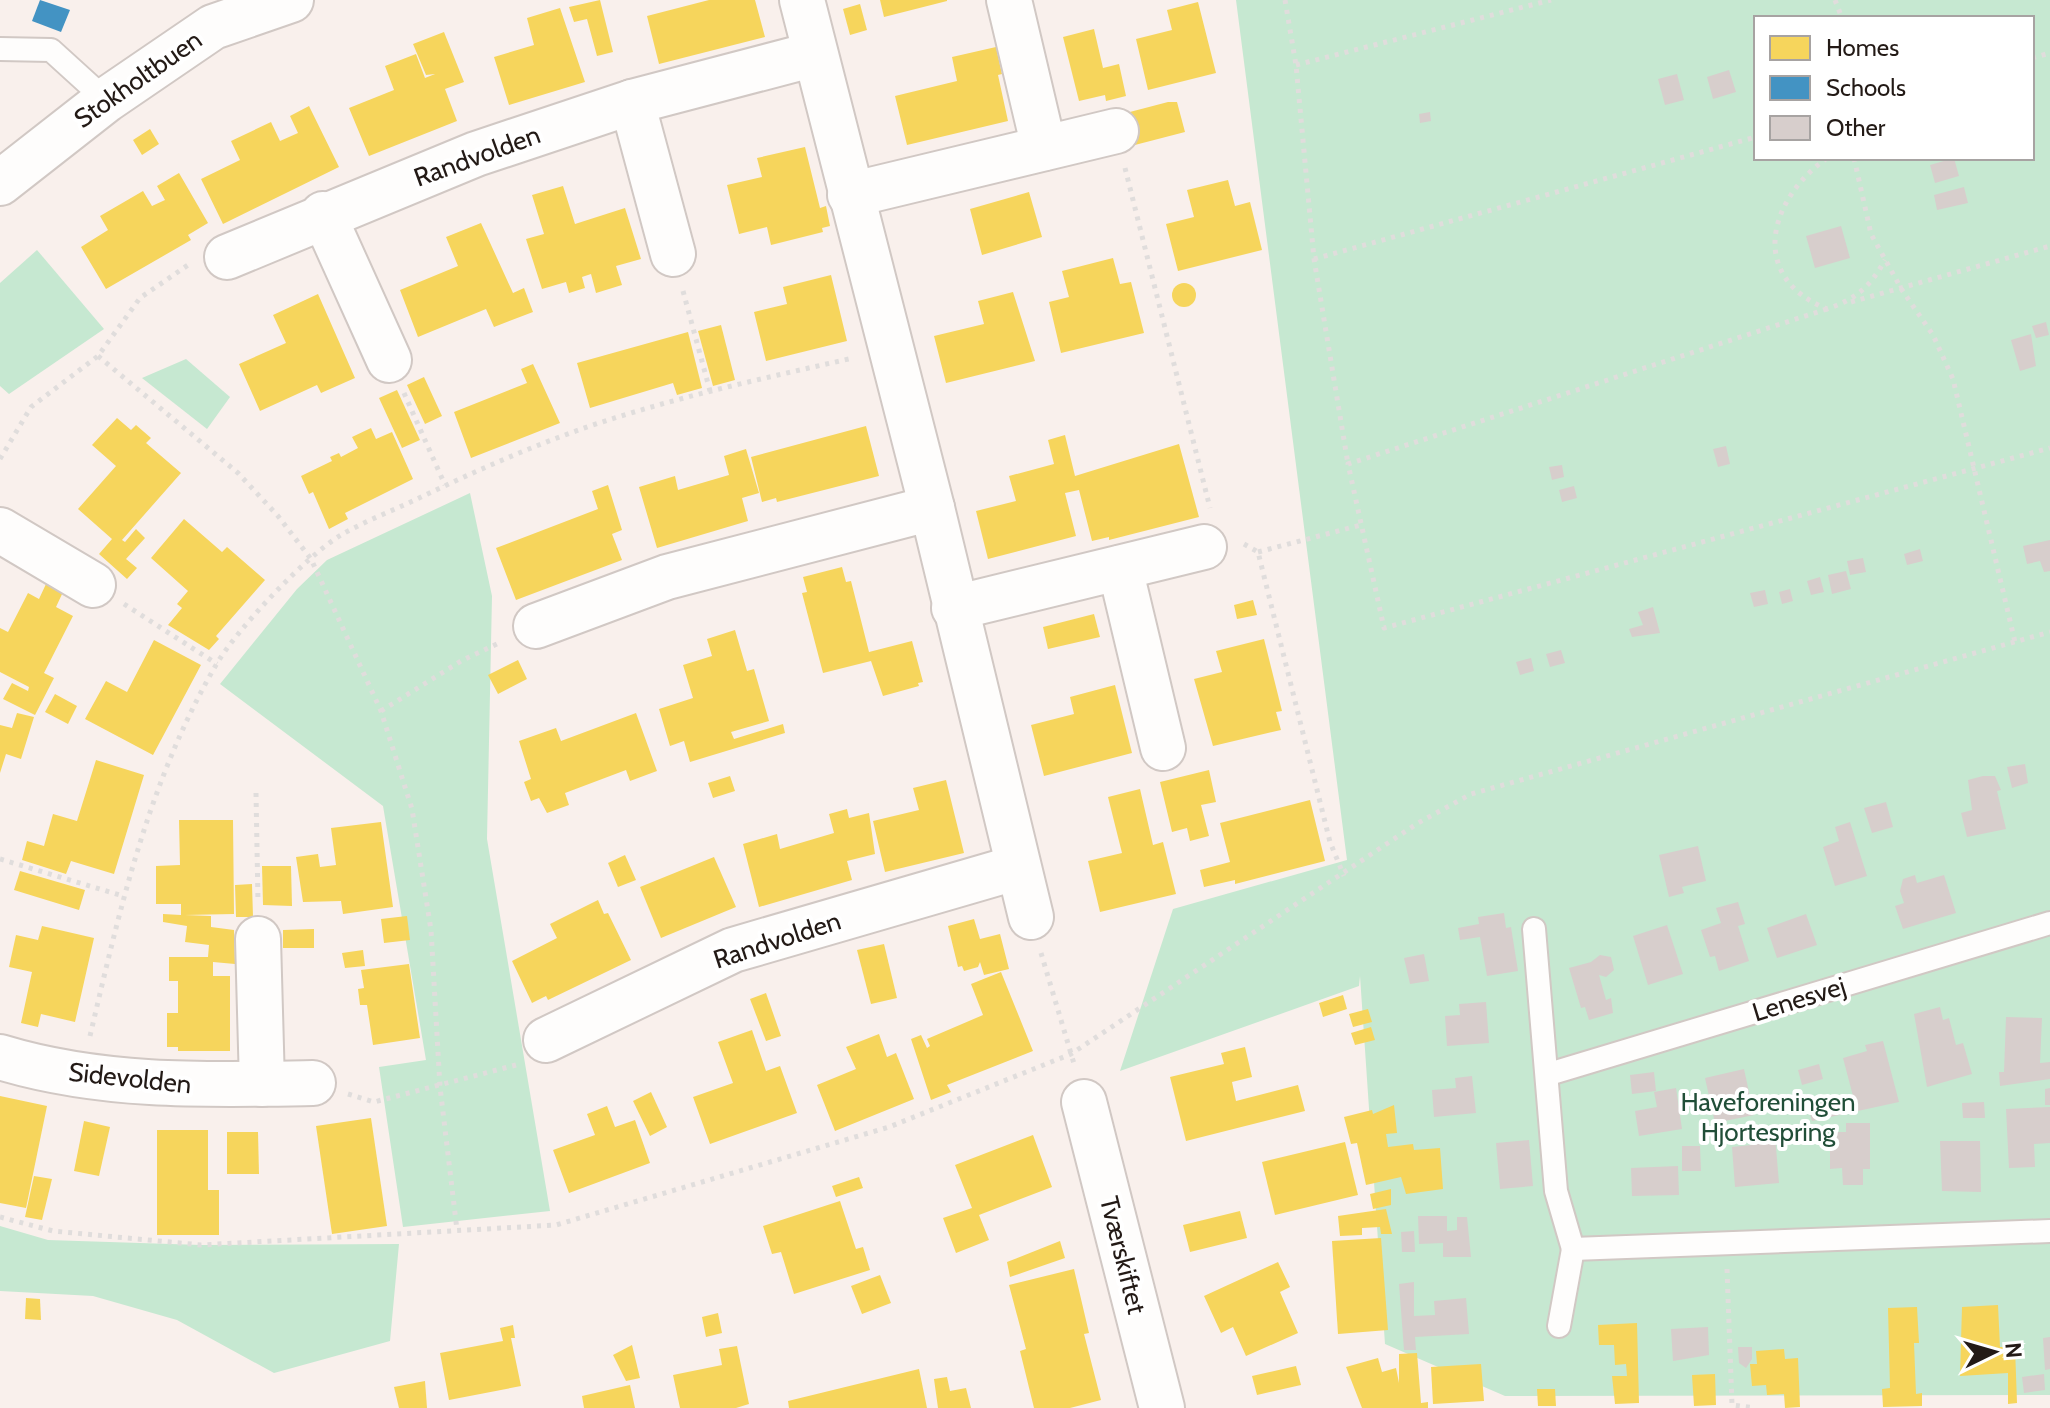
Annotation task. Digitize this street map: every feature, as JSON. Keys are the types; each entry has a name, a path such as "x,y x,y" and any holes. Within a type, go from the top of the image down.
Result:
{"street":[{"name":"Stokholtbuen","path":"0,183 106,100 213,27 291,0"},
{"path":"802,0 889,350 932,508 1031,917"},
{"path":"1009,0 1044,148"},
{"name":"Randvolden","path":"227,257 323,214 476,154 632,102 815,54"},
{"path":"632,102 673,254"},
{"path":"850,195 1116,131"},
{"path":"323,214 389,360"},
{"path":"536,626 667,577 932,508"},
{"path":"0,530 93,585"},
{"path":"954,608 1120,568 1218,534"},
{"path":"1120,568 1163,748"},
{"name":"Randvolden","path":"546,1040 733,950 1018,867"},
{"path":"258,939 262,1084"},
{"name":"Sidevolden","path":"0,1057 81,1076 185,1086 313,1083"},
{"name":"Tværskiftet","path":"1084,1102 1162,1408"}],"lane":[{"path":"0,49 51,50 106,100"},
{"name":"Lenesvej","path":"1549,1074 2050,923"},
{"path":"1534,929 1549,1074 1556,1191 1573,1249 1559,1326"},
{"path":"1573,1249 2050,1231"}],"path":[{"path":"1285,0 1296,65 1314,259 1348,464 1384,628 2050,448"},
{"path":"1296,65 1551,0"},
{"path":"1116,131 1218,534 1258,552 1361,525"},
{"path":"1314,259 1754,138"},
{"path":"1824,160 1806,172 1780,209 1775,240 1780,271 1802,299 1827,309"},
{"path":"1854,160 1871,234 1902,290 1933,335 1953,379 2015,642"},
{"path":"1348,464 1846,303 1902,290 2050,246"},
{"path":"673,254 710,391"},
{"path":"0,459 31,407 98,356 140,298 191,263 227,257"},
{"path":"1846,303 1871,286 1885,259"},
{"path":"81,1076 123,896 157,786 217,664 254,617 311,559 339,536 445,485 588,426 710,391 889,350"},
{"path":"98,356 238,473 311,559 381,711 412,809 431,930 440,1087 457,1230"},
{"path":"389,360 445,485"},
{"path":"1258,552 1330,842 1344,876"},
{"path":"93,585 217,664"},
{"path":"381,711 461,661 536,626"},
{"path":"0,1217 53,1231 201,1245 556,1225 889,1127 1071,1054 1344,876 1418,823 1471,794 2050,632"},
{"path":"256,793 258,939"},
{"path":"0,859 123,896"},
{"path":"1031,917 1084,1102"},
{"path":"313,1083 374,1102 509,1069 539,1052 546,1040"},
{"path":"1726,1242 1732,1405 1755,1408"}],"green space":[{"name":"Haveforeningen Hjortespring","path":"1236,0 2050,0 2050,1395 1505,1396 1385,1344 1360,976 1359,986 1120,1071 1173,909 1347,860"},
{"path":"37,250 104,329 9,394 0,386 0,283"},
{"path":"186,359 230,397 207,429 142,378"},
{"path":"470,493 492,596 487,839 550,1211 403,1227 379,1067 426,1060 383,806 220,684 297,589 327,560"},
{"path":"0,1226 48,1240 201,1245 399,1244 390,1341 274,1373 177,1320 93,1296 0,1291"}],"building: Homes":[{"path":"600,0 613,52 597,56 587,19 574,22 569,7"},
{"path":"709,0 755,0 765,37 659,64 647,16"},
{"path":"880,0 947,0 947,1 884,17"},
{"path":"1198,2 1216,73 1148,90 1136,39 1172,30 1167,10"},
{"path":"860,4 867,30 850,35 843,9"},
{"path":"560,8 585,82 509,105 494,57 534,45 527,18"},
{"path":"1094,29 1103,68 1119,64 1126,96 1106,101 1105,95 1079,101 1063,37"},
{"path":"444,32 464,82 445,89 457,121 369,156 349,108 394,90 385,66 416,54 425,78 435,74 426,75 413,44"},
{"path":"996,47 1002,74 998,75 1008,121 907,145 895,96 957,81 952,57"},
{"path":"1177,102 1185,132 1131,146 1126,113"},
{"path":"309,106 339,167 223,224 201,179 240,160 231,141 271,122 280,141 298,133 290,116"},
{"path":"150,129 159,144 142,155 133,140"},
{"path":"805,147 820,208 826,206 830,226 822,228 823,232 771,245 767,227 739,234 727,185 762,177 757,158"},
{"path":"179,173 208,223 188,235 191,240 106,289 81,247 108,230 100,216 143,191 152,206 165,200 157,186"},
{"path":"1228,180 1235,206 1250,202 1262,250 1178,271 1166,224 1194,217 1187,190"},
{"path":"563,186 575,224 625,208 641,259 616,266 622,285 596,293 591,274 582,277 585,288 569,293 566,282 542,289 526,239 544,234 532,195"},
{"path":"1029,192 1042,237 982,255 970,209"},
{"path":"481,223 513,293 524,288 533,312 494,327 486,309 418,337 400,290 458,266 446,237"},
{"path":"1113,258 1120,284 1131,282 1144,333 1061,353 1049,302 1069,297 1062,271"},
{"path":"831,275 847,341 766,361 754,312 787,304 783,287"},
{"path":"1184,283 1195,290 1196,295 1189,306 1184,307 1173,300 1172,295 1179,284"},
{"path":"1013,292 1035,361 946,383 934,336 984,324 978,301"},
{"path":"318,294 355,378 321,393 317,385 260,411 239,364 286,343 273,315"},
{"path":"721,325 735,380 713,386 698,331"},
{"path":"688,332 702,388 677,395 673,383 590,408 577,363"},
{"path":"533,364 560,423 471,458 454,412 527,383 521,369"},
{"path":"424,377 442,416 425,424 407,385"},
{"path":"397,390 420,440 402,448 379,398"},
{"path":"117,418 131,430 136,425 151,438 146,443 181,473 122,540 125,542 136,529 145,538 126,559 137,568 127,579 99,554 112,539 78,509 116,466 92,445"},
{"path":"866,426 879,476 777,502 776,498 762,502 751,457"},
{"path":"371,428 376,439 392,432 413,479 345,513 348,519 329,529 313,492 309,494 301,476 332,461 330,457 339,453 341,457 358,448 352,437"},
{"path":"1065,435 1075,476 1179,444 1199,517 1109,540 1109,537 1092,541 1079,490 1065,493 1076,536 988,559 976,511 1016,501 1009,476 1054,464 1048,440"},
{"path":"746,449 759,493 742,498 748,521 657,548 639,487 675,476 678,490 729,475 724,456"},
{"path":"608,485 622,530 612,534 622,560 516,600 496,548 598,509 592,491"},
{"path":"184,519 222,552 227,547 265,580 216,636 219,639 209,650 168,625 182,608 177,604 188,591 151,558"},
{"path":"842,567 846,582 851,581 869,652 912,641 923,682 918,683 919,686 883,696 871,661 823,673 802,593 807,592 803,577"},
{"path":"46,584 63,592 56,607 73,616 44,673 54,678 35,715 3,699 12,683 28,691 29,687 0,672 0,628 8,632 28,593 39,599"},
{"path":"1253,600 1257,615 1237,619 1234,605"},
{"path":"1094,614 1100,637 1048,649 1043,627"},
{"path":"735,630 747,671 754,669 769,721 731,732 734,739 783,724 785,733 690,762 684,741 670,746 659,709 693,698 683,665 712,656 707,639"},
{"path":"1264,639 1282,711 1276,712 1281,730 1213,746 1194,679 1222,672 1216,651"},
{"path":"154,640 201,665 153,755 85,719 106,681 127,692"},
{"path":"518,660 527,679 498,694 488,675"},
{"path":"1115,685 1132,753 1044,776 1031,725 1074,714 1070,697"},
{"path":"55,694 77,706 68,724 45,712"},
{"path":"17,713 34,717 21,759 6,754 0,773 0,725 12,728"},
{"path":"636,713 657,771 630,781 626,770 565,793 569,805 547,813 539,798 531,801 524,782 531,779 519,741 556,728 561,741"},
{"path":"96,760 144,775 114,874 71,861 66,874 22,860 27,841 44,846 53,814 77,821"},
{"path":"1209,770 1216,802 1201,805 1209,836 1190,841 1187,828 1172,832 1160,782"},
{"path":"730,776 735,791 713,798 708,783"},
{"path":"946,780 964,853 885,872 873,821 919,810 913,788"},
{"path":"1140,789 1153,845 1163,842 1176,894 1100,912 1088,861 1122,853 1108,797"},
{"path":"1310,800 1325,861 1235,884 1235,880 1204,887 1200,870 1230,862 1220,823"},
{"path":"847,809 849,818 869,813 875,854 847,861 852,880 759,907 743,844 777,834 780,849 834,833 829,814"},
{"path":"179,820 233,820 234,914 185,915 211,916 211,927 234,930 235,964 213,962 213,976 230,976 230,1051 178,1051 178,1047 167,1047 167,1013 178,1013 178,981 169,981 169,957 208,957 209,945 185,942 187,926 163,922 163,914 181,915 181,904 156,904 156,866 180,865"},
{"path":"381,822 393,907 343,914 341,901 303,902 296,857 318,854 320,867 336,865 331,828"},
{"path":"625,855 636,880 618,887 608,863"},
{"path":"714,857 736,907 661,938 640,887"},
{"path":"262,866 291,866 292,906 263,905"},
{"path":"20,871 85,890 79,910 14,890"},
{"path":"252,884 253,917 236,917 235,885"},
{"path":"598,900 604,914 608,913 631,960 548,1000 546,996 532,1003 512,961 557,938 550,924"},
{"path":"407,916 410,940 384,943 381,919"},
{"path":"974,919 980,939 1000,934 1009,969 984,975 980,962 978,967 964,971 962,966 958,967 948,926"},
{"path":"42,926 94,938 75,1022 41,1014 38,1027 21,1023 32,972 9,967 16,935 38,940"},
{"path":"314,929 314,948 283,948 283,930"},
{"path":"884,944 897,998 871,1004 857,950"},
{"path":"363,950 365,966 345,968 342,953"},
{"path":"409,964 420,1038 373,1045 367,1005 360,1005 358,989 364,988 361,970"},
{"path":"1001,972 1033,1051 947,1085 951,1092 931,1100 911,1039 921,1035 927,1048 930,1046 927,1039 983,1015 971,984"},
{"path":"766,993 781,1036 766,1041 750,999"},
{"path":"1343,995 1347,1009 1323,1017 1319,1003"},
{"path":"1368,1009 1372,1022 1353,1027 1349,1014"},
{"path":"1371,1027 1375,1040 1355,1045 1351,1033"},
{"path":"752,1030 766,1071 780,1066 797,1113 710,1144 693,1097 733,1083 718,1042"},
{"path":"879,1034 887,1057 896,1053 914,1099 835,1131 817,1085 856,1069 846,1047"},
{"path":"1245,1047 1252,1077 1232,1082 1236,1101 1298,1085 1305,1111 1186,1141 1170,1077 1224,1064 1221,1053"},
{"path":"651,1092 667,1127 650,1136 633,1101"},
{"path":"0,1096 47,1106 26,1208 0,1203"},
{"path":"1394,1105 1397,1133 1386,1134 1388,1147 1413,1144 1414,1150 1440,1148 1443,1189 1406,1194 1401,1177 1366,1185 1357,1143 1351,1144 1344,1117 1372,1110 1373,1114"},
{"path":"607,1106 615,1127 635,1120 650,1163 569,1193 553,1150 595,1135 587,1114"},
{"path":"371,1118 387,1226 332,1234 316,1126"},
{"path":"84,1121 110,1127 99,1176 74,1171"},
{"path":"157,1130 208,1130 208,1190 219,1190 219,1235 157,1235"},
{"path":"227,1132 258,1132 259,1174 227,1174"},
{"path":"1033,1135 1052,1187 979,1215 989,1240 956,1253 943,1218 972,1208 955,1165"},
{"path":"1345,1142 1358,1195 1275,1215 1262,1162"},
{"path":"34,1176 52,1179 42,1220 25,1217"},
{"path":"859,1177 863,1188 836,1197 832,1186"},
{"path":"1391,1189 1391,1205 1373,1209 1370,1194"},
{"path":"840,1201 856,1249 863,1247 870,1270 794,1294 781,1252 772,1254 763,1226"},
{"path":"1386,1209 1392,1234 1381,1234 1380,1227 1362,1228 1362,1235 1340,1236 1338,1216"},
{"path":"1240,1211 1247,1238 1190,1252 1183,1225"},
{"path":"1381,1238 1388,1330 1338,1334 1332,1241"},
{"path":"1060,1241 1065,1258 1010,1277 1007,1262"},
{"path":"1278,1262 1290,1287 1280,1292 1298,1333 1246,1356 1233,1327 1221,1333 1204,1296"},
{"path":"1074,1269 1089,1333 1084,1334 1101,1400 1070,1408 1034,1408 1020,1351 1026,1349 1009,1285"},
{"path":"880,1275 891,1303 862,1314 851,1286"},
{"path":"26,1298 40,1299 41,1320 25,1319"},
{"path":"1998,1305 2000,1347 2015,1347 2017,1403 2008,1404 2008,1373 1960,1376 1962,1307"},
{"path":"1917,1307 1919,1343 1914,1343 1916,1394 1922,1393 1922,1406 1883,1407 1882,1389 1890,1388 1888,1308"},
{"path":"718,1313 722,1333 706,1337 702,1317"},
{"path":"1637,1323 1639,1403 1615,1404 1612,1376 1627,1376 1626,1364 1615,1365 1614,1345 1599,1345 1598,1325"},
{"path":"513,1325 515,1338 511,1338 521,1386 449,1400 440,1353 503,1341 500,1328"},
{"path":"632,1345 640,1378 626,1381 613,1355"},
{"path":"737,1346 749,1404 736,1408 680,1408 673,1375 722,1365 719,1349"},
{"path":"1784,1349 1785,1359 1798,1358 1800,1407 1785,1408 1784,1394 1767,1395 1766,1385 1752,1386 1750,1364 1757,1364 1756,1351"},
{"path":"1417,1353 1421,1403 1428,1402 1428,1408 1362,1408 1346,1367 1378,1358 1382,1372 1396,1368 1399,1383 1399,1354"},
{"path":"1481,1364 1484,1401 1433,1404 1431,1367"},
{"path":"1296,1366 1301,1385 1257,1395 1252,1376"},
{"path":"919,1369 927,1408 789,1408 788,1401"},
{"path":"1715,1374 1716,1405 1694,1406 1692,1375"},
{"path":"947,1377 950,1391 966,1388 971,1408 938,1408 934,1379"},
{"path":"425,1381 427,1408 399,1408 394,1387"},
{"path":"630,1385 635,1408 584,1408 582,1396"},
{"path":"1537,1389 1555,1389 1556,1406 1538,1406"}],"building: Schools":[{"path":"40,0 70,10 61,32 32,21"}],"building: Other":[{"path":"1729,70 1736,92 1713,99 1707,77"},
{"path":"1677,74 1684,100 1665,105 1658,79"},
{"path":"1430,112 1431,121 1420,123 1419,114"},
{"path":"1955,160 1959,176 1935,183 1930,165"},
{"path":"1964,187 1968,203 1937,210 1934,195"},
{"path":"1841,226 1850,258 1815,268 1806,236"},
{"path":"2046,322 2049,335 2036,338 2032,326"},
{"path":"2031,334 2036,366 2020,371 2011,340"},
{"path":"1726,446 1730,464 1718,467 1713,449"},
{"path":"1562,465 1564,477 1552,480 1549,467"},
{"path":"1574,486 1577,498 1562,502 1559,490"},
{"path":"2050,540 2050,571 2044,572 2040,561 2027,564 2023,546"},
{"path":"1920,549 1923,561 1907,565 1904,554"},
{"path":"1863,558 1866,572 1850,575 1847,561"},
{"path":"1846,571 1851,589 1832,594 1828,575"},
{"path":"1820,577 1824,592 1811,595 1807,581"},
{"path":"1790,589 1793,601 1782,604 1779,592"},
{"path":"1765,590 1768,604 1754,607 1750,593"},
{"path":"1653,607 1660,633 1632,637 1629,629 1643,625 1638,612"},
{"path":"1561,650 1565,663 1550,667 1546,654"},
{"path":"1531,658 1534,671 1520,675 1516,662"},
{"path":"2025,764 2028,783 2012,788 2007,767"},
{"path":"1995,776 2001,790 1997,791 2006,829 1967,837 1961,813 1972,810 1968,780"},
{"path":"1886,802 1893,827 1872,833 1864,808"},
{"path":"1850,822 1867,876 1835,886 1823,847 1839,841 1835,827"},
{"path":"1698,846 1706,881 1682,887 1684,893 1669,897 1659,855"},
{"path":"1915,875 1917,883 1944,875 1956,913 1903,929 1895,906 1904,903 1900,891 1903,879"},
{"path":"1738,902 1745,924 1738,926 1749,961 1719,971 1715,956 1710,957 1701,930 1721,923 1716,908"},
{"path":"1504,913 1506,928 1511,927 1518,971 1487,976 1480,937 1460,940 1458,928 1479,924 1478,917"},
{"path":"1806,914 1817,945 1777,958 1767,928"},
{"path":"1667,925 1683,974 1648,985 1633,936"},
{"path":"1424,954 1429,981 1410,984 1404,958"},
{"path":"1600,955 1611,957 1614,970 1606,977 1599,975 1606,1000 1611,998 1613,1013 1589,1020 1585,1007 1581,1008 1569,968 1591,962"},
{"path":"1486,1002 1489,1043 1447,1046 1445,1016 1460,1015 1459,1004"},
{"path":"1940,1007 1943,1020 1949,1018 1956,1045 1963,1043 1972,1074 1927,1087 1914,1014"},
{"path":"2006,1017 2042,1018 2040,1063 2050,1062 2050,1079 2000,1086 1999,1072 2004,1072"},
{"path":"1883,1041 1899,1102 1812,1121 1808,1106 1853,1096 1843,1058 1867,1051 1865,1045"},
{"path":"1819,1064 1823,1079 1802,1085 1798,1070"},
{"path":"1744,1069 1754,1115 1715,1123 1705,1078"},
{"path":"1654,1072 1656,1091 1632,1094 1630,1075"},
{"path":"1472,1076 1476,1113 1434,1117 1432,1090 1456,1088 1455,1078"},
{"path":"1676,1088 1682,1129 1639,1136 1635,1111 1657,1107 1654,1092"},
{"path":"2050,1088 2050,1105 2045,1105 2045,1089"},
{"path":"1984,1102 1985,1118 1963,1118 1962,1103"},
{"path":"2050,1107 2050,1143 2034,1144 2035,1167 2009,1168 2006,1109"},
{"path":"1846,1123 1870,1123 1870,1169 1863,1169 1863,1185 1843,1185 1842,1168 1830,1169 1830,1132 1846,1132"},
{"path":"1775,1136 1779,1183 1735,1187 1732,1147 1751,1145 1750,1138"},
{"path":"1529,1140 1533,1186 1500,1189 1496,1143"},
{"path":"1940,1141 1980,1141 1981,1192 1942,1191"},
{"path":"1682,1146 1700,1146 1701,1171 1682,1171"},
{"path":"1678,1166 1679,1195 1632,1196 1631,1168"},
{"path":"1418,1216 1447,1216 1447,1231 1457,1230 1457,1217 1467,1217 1471,1257 1443,1257 1443,1243 1419,1244"},
{"path":"1414,1231 1415,1252 1402,1252 1401,1232"},
{"path":"1414,1282 1414,1316 1435,1315 1434,1301 1466,1298 1469,1334 1415,1337 1416,1350 1404,1350 1399,1284"},
{"path":"1708,1327 1709,1355 1673,1361 1671,1329"},
{"path":"2050,1337 2050,1369 2045,1370 2043,1338"},
{"path":"1738,1347 1752,1347 1752,1359 1746,1368 1739,1363"},
{"path":"2044,1374 2045,1390 2024,1393 2022,1377"}]}
